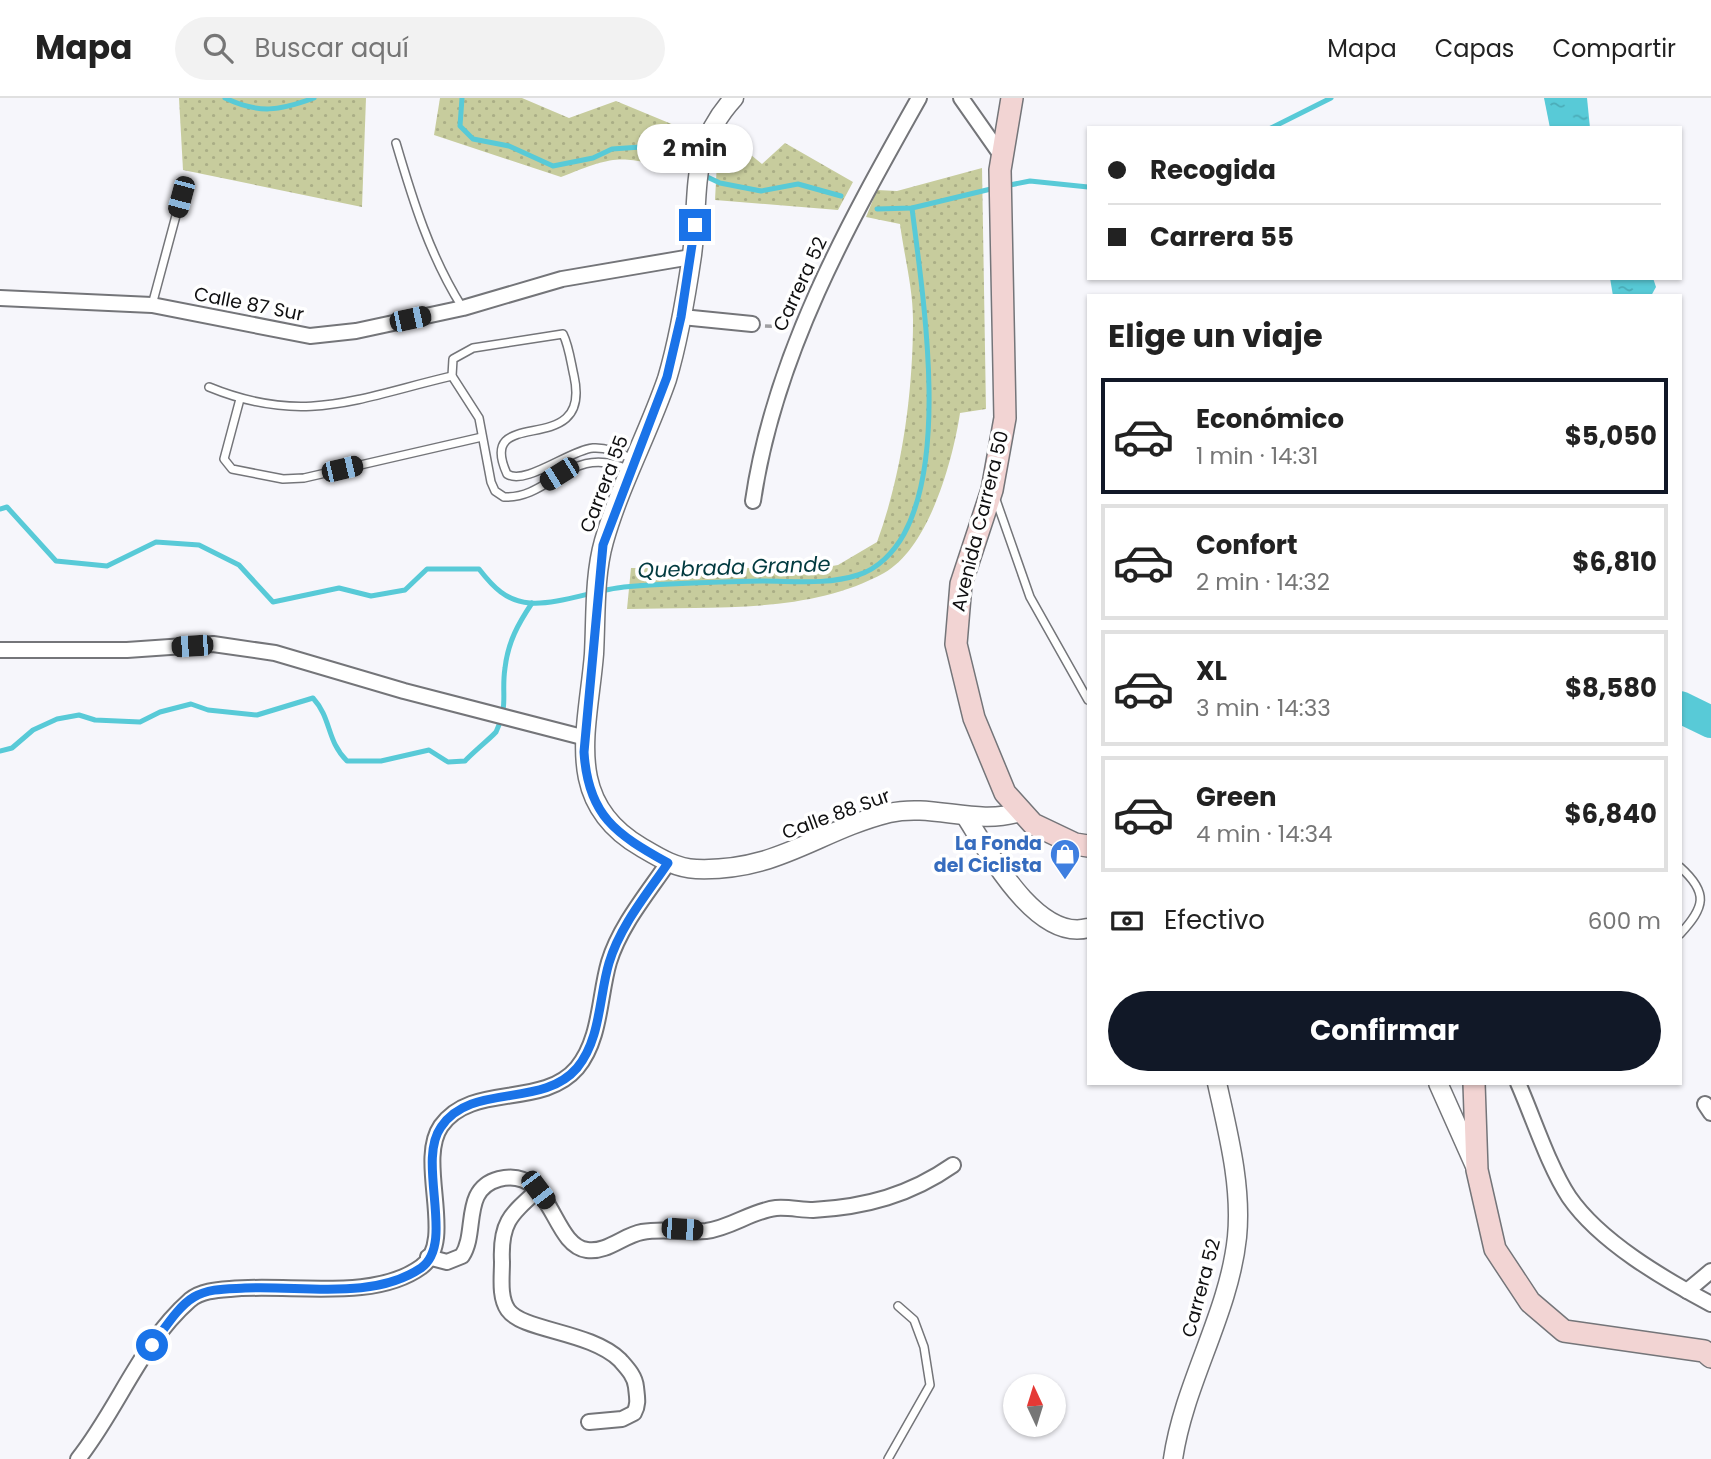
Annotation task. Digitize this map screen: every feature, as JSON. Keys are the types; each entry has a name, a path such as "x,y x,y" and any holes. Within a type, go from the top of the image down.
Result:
{"main road":[{"name":"Avenida Carrera 50","path":"1012,98 1000,162 999,202 1005,418 992,490 961,583 956,644 974,718 1005,793 1020,812 1048,833 1087,846"},
{"path":"1474,1085 1477,1170 1495,1249 1530,1302 1564,1331 1704,1351 1711,1357"}],"street":[{"name":"Carrera 55","path":"668,863 636,845 598,811 586,778 586,738 599,569 610,522 667,377 691,257 701,154 715,121 734,98"},
{"name":"Carrera 52","path":"753,501 760,452 772,409 810,311 868,188 919,98"},
{"path":"961,98 1000,162"},
{"name":"Calle 87 Sur","path":"0,298 152,305 262,329 310,336 356,331 463,308 562,279 691,257"},
{"path":"681,317 752,324"},
{"path":"0,650 115,650 213,645 275,653 586,738"},
{"name":"Calle 88 Sur","path":"668,863 691,869 716,869 771,860 876,817 905,810 966,817 1006,817 1020,812"},
{"path":"966,817 1000,870 1034,908 1055,925 1068,930 1087,928"},
{"path":"78,1459 98,1434 140,1360 192,1298 207,1291 238,1288 365,1287 403,1279 425,1265 434,1245 436,1223 431,1146 441,1125 462,1107 523,1095 560,1084 578,1066 591,1041 603,1001 609,963 622,932 668,863"},
{"name":"Carrera 52","path":"1173,1459 1181,1425 1225,1293 1237,1237 1235,1173 1217,1085"},
{"path":"1439,1085 1477,1170"},
{"path":"1519,1085 1569,1197 1625,1251 1648,1269 1711,1304"},
{"path":"428,1257 447,1262 462,1256 467,1245 474,1200 490,1182 506,1178 523,1182 538,1190 556,1214 566,1238 579,1248 594,1250 635,1233 658,1229 705,1231 773,1209 837,1208 897,1197 933,1179 953,1165"},
{"path":"538,1190 513,1212 503,1229 503,1296 508,1309 519,1319 592,1341 614,1355 630,1372 636,1381 638,1400 634,1413 622,1419 589,1422"},
{"path":"1687,1291 1711,1271"}],"lane":[{"path":"396,143 419,223 446,282 463,308"},
{"path":"152,305 181,197"},
{"path":"563,334 577,391 576,405 563,421 544,429 515,432 505,442 501,453 507,474 521,477 565,457 593,448 605,449 634,466 602,461 585,464 559,474 525,495 504,497 495,491 491,482 472,403 452,376 453,359 473,348 563,334"},
{"path":"209,387 240,399 282,408 322,407 452,376"},
{"path":"240,399 225,459 226,465 232,469 283,479 304,478 482,438"},
{"path":"992,490 1030,597 1087,698"},
{"path":"1682,869 1697,882 1700,894 1699,914 1682,932"},
{"path":"888,1459 930,1385 924,1347 914,1320 898,1306"}],"path":[{"path":"752,324 778,328 792,326 810,311"}],"green space":[{"path":"179,98 366,98 362,207 183,170"},
{"path":"440,98 522,98 569,118 616,101 686,130 679,172 644,162 619,160 594,164 561,177 434,135"},
{"path":"729,137 762,164 785,143 853,182 838,210 715,200 717,162"},
{"path":"982,168 986,409 960,413 945,478 926,524 914,544 900,561 884,573 823,596 758,606 627,609 631,568 821,568 838,565 877,542 893,489 904,433 911,376 913,308 900,224 866,217 877,190 897,191"}],"water":[{"path":"1544,98 1587,98 1590,126 1550,126"},
{"path":"1610,280 1654,280 1656,287 1652,294 1613,294"}],"waterway":[{"path":"225,98 248,107 269,109 314,98"},
{"path":"462,98 460,126 473,139 509,146 553,166 593,158 612,149 641,147 694,170"},
{"path":"1275,126 1331,98"},
{"path":"703,175 720,183 761,191 798,184 841,196"},
{"path":"1005,186 1030,181 1087,187"},
{"path":"877,209 912,208 995,188"},
{"name":"Quebrada Grande","path":"0,509 7,507 56,561 107,566 156,542 199,545 239,565 273,602 339,588 371,596 405,590 427,569 479,569 501,592 521,602 530,603 552,602 624,587 711,582 822,581 858,575 885,559 904,534 917,500 925,461 929,374 922,285 912,208"},
{"path":"0,751 12,748 33,730 57,719 79,715 95,720 140,722 160,712 191,704 208,710 257,715 313,698 340,753 347,761 381,761 429,750 448,762 465,761 496,732 504,706 506,659 518,626 532,603"},
{"path":"1682,708 1711,722"}],"place":[{"name":"La Fonda del Ciclista","path":"1065,881"}],"route":[{"path":"152,1345 192,1298 207,1291 275,1286 365,1287 403,1279 425,1265 434,1245 436,1223 431,1146 441,1125 462,1107 523,1095 560,1084 578,1066 591,1041 603,1001 609,963 622,932 668,863 636,845 598,811 586,778 584,752 603,545 667,377 681,317 695,225"}]}
